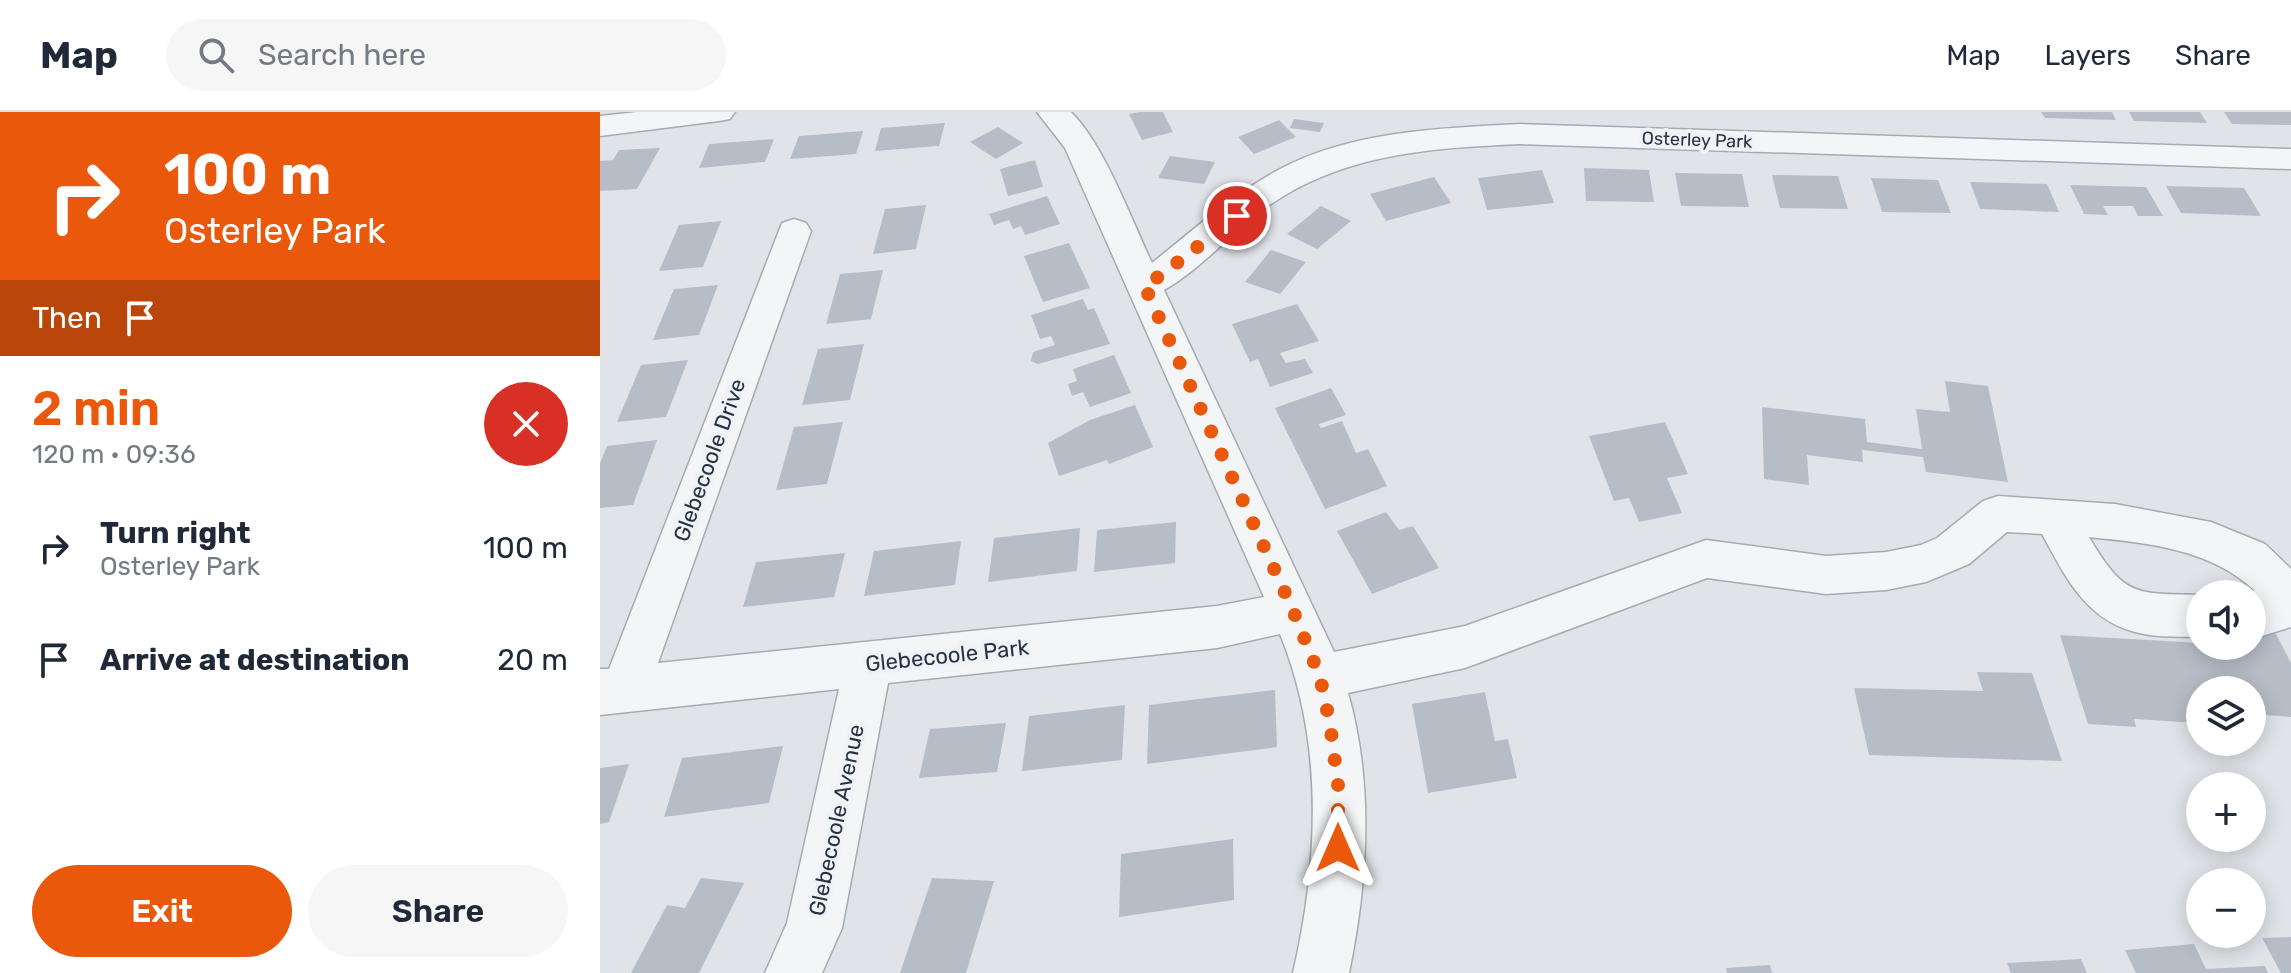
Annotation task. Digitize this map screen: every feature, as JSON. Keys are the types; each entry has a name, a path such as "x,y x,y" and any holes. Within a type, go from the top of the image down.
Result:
{"street":[{"path":"600,126 719,112"},
{"path":"1053,112 1070,129 1081,148 1292,608 1320,677 1338,785 1338,848 1329,946 1321,973"},
{"name":"Osterley Park","path":"1144,285 1277,186 1313,167 1361,152 1466,136 1536,135 2291,159"},
{"name":"Glebecoole Drive","path":"612,690 794,231"},
{"path":"1320,677 1465,647 1706,559 1826,575 1886,571 1926,563 1953,551 1998,514 2114,520 2176,532 2246,553 2272,572 2283,594 2281,610 2266,614"},
{"path":"2055,516 2092,580 2111,601 2141,613 2186,615"},
{"name":"Glebecoole Park","path":"612,690 1217,627 1269,617 1292,608"},
{"name":"Glebecoole Avenue","path":"793,973 814,928 868,664"}],"building":[{"path":"1163,112 1173,132 1142,140 1129,114"},
{"path":"2041,112 2112,112 2116,120 2045,118"},
{"path":"2129,112 2200,112 2207,123 2134,121"},
{"path":"2224,112 2291,112 2291,125 2232,124"},
{"path":"1294,119 1324,123 1320,132 1290,128"},
{"path":"1279,120 1296,137 1254,154 1238,137"},
{"path":"945,123 939,146 875,151 881,128"},
{"path":"998,127 1023,143 996,159 970,142"},
{"path":"863,131 856,154 790,159 799,136"},
{"path":"774,139 765,162 699,168 709,144"},
{"path":"660,148 637,189 600,191 600,161 613,160 619,150"},
{"path":"1170,156 1215,162 1204,184 1158,178"},
{"path":"1035,160 1043,187 1008,196 1000,169"},
{"path":"1584,168 1649,170 1654,202 1586,201"},
{"path":"1542,170 1554,203 1487,210 1478,178"},
{"path":"1675,173 1742,174 1749,207 1681,206"},
{"path":"1772,175 1838,176 1848,209 1780,208"},
{"path":"1434,177 1451,203 1386,221 1370,194"},
{"path":"1871,178 1938,180 1951,213 1882,212"},
{"path":"1970,182 2047,184 2059,212 1980,209"},
{"path":"2070,185 2146,187 2163,216 2138,216 2133,206 2103,206 2108,215 2084,214"},
{"path":"2166,186 2244,188 2261,216 2181,213"},
{"path":"1047,196 1060,224 1025,235 1021,226 1013,229 1009,220 994,225 989,214"},
{"path":"926,205 916,249 873,254 885,209"},
{"path":"1321,206 1351,221 1317,249 1287,234"},
{"path":"721,221 703,267 659,271 679,225"},
{"path":"1069,243 1090,288 1043,302 1024,256"},
{"path":"1271,250 1306,262 1280,294 1245,282"},
{"path":"883,270 871,319 826,324 840,274"},
{"path":"718,285 699,335 653,340 674,289"},
{"path":"1083,299 1088,310 1094,308 1110,344 1038,364 1031,361 1033,352 1055,345 1051,336 1040,339 1031,315"},
{"path":"1297,304 1319,341 1280,353 1286,363 1305,359 1313,373 1270,387 1258,359 1250,362 1232,324"},
{"path":"864,344 850,400 802,405 818,349"},
{"path":"1114,355 1131,393 1090,407 1083,392 1072,396 1068,384 1077,381 1073,369"},
{"path":"688,360 666,417 617,422 641,365"},
{"path":"1945,381 1988,386 2008,482 1926,472 1923,457 1862,450 1863,462 1807,455 1809,485 1764,479 1762,407 1865,419 1867,442 1922,449 1916,409 1950,412"},
{"path":"1331,388 1346,415 1319,424 1321,428 1342,421 1356,453 1368,449 1387,486 1325,509 1275,408"},
{"path":"1135,405 1153,447 1109,464 1107,460 1059,476 1048,443 1090,420"},
{"path":"843,422 827,484 776,490 794,427"},
{"path":"1665,422 1688,474 1667,478 1682,513 1639,522 1629,498 1614,501 1589,436"},
{"path":"657,440 633,505 600,508 600,463 607,446"},
{"path":"1386,512 1399,530 1413,526 1439,568 1372,594 1337,531"},
{"path":"1176,522 1175,563 1094,572 1097,530"},
{"path":"1080,528 1077,571 988,582 994,538"},
{"path":"961,541 955,585 864,596 874,551"},
{"path":"845,553 834,597 743,607 756,562"},
{"path":"2266,631 2275,632 2291,663 2291,717 2266,715 2266,676 2186,676 2186,722 2134,719 2136,727 2088,724 2060,635 2186,642 2186,660 2266,660"},
{"path":"1977,672 2032,673 2062,761 1869,755 1854,688 1983,691"},
{"path":"1275,690 1277,747 1147,764 1149,705"},
{"path":"1485,692 1495,741 1508,739 1517,778 1428,793 1412,704"},
{"path":"1125,705 1122,760 1022,771 1029,716"},
{"path":"1006,723 997,772 919,778 930,729"},
{"path":"783,746 769,803 664,817 682,758"},
{"path":"629,764 609,822 600,824 600,768"},
{"path":"1233,839 1234,900 1119,917 1121,854"},
{"path":"701,878 744,883 699,973 631,973 667,905 685,908"},
{"path":"932,878 994,881 966,973 900,973"},
{"path":"2291,937 2291,973 2281,973 2266,945 2266,938"},
{"path":"2186,945 2186,948 2196,948 2206,969 2265,966 2268,973 2136,973 2125,950"},
{"path":"2081,959 2087,973 2011,973 2007,963"},
{"path":"1770,965 1772,973 1727,973 1726,968"}],"route":[{"path":"1237,216 1144,285 1292,608 1320,677 1338,785 1338,848"}]}
